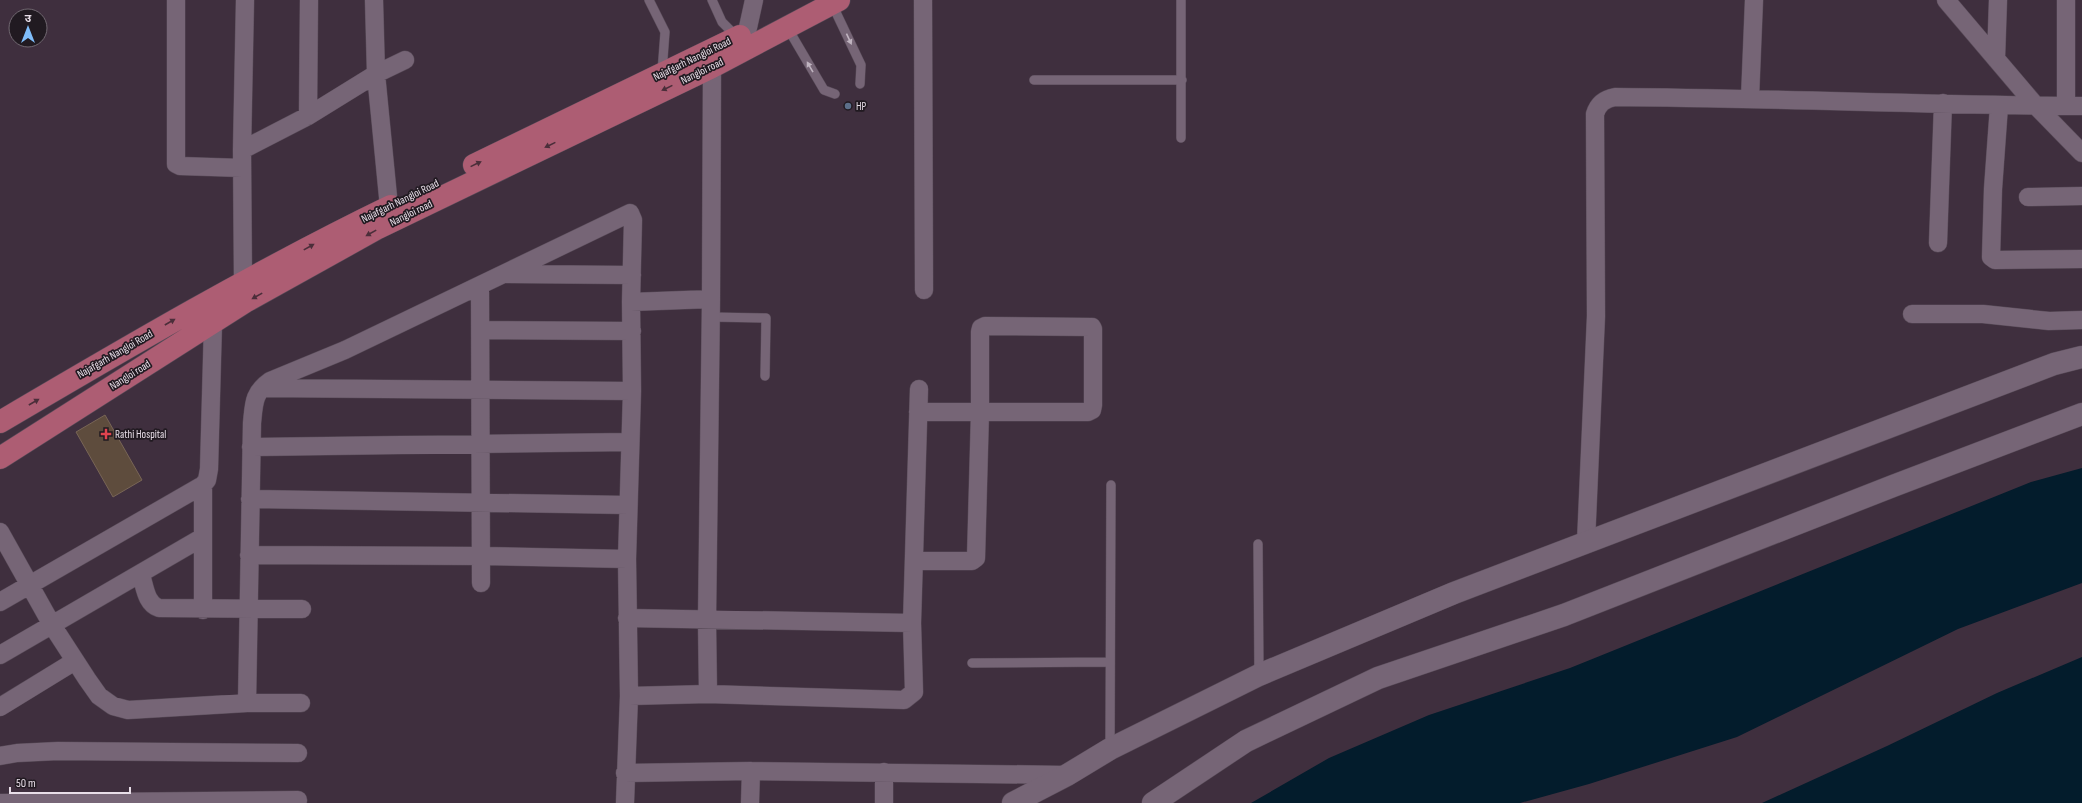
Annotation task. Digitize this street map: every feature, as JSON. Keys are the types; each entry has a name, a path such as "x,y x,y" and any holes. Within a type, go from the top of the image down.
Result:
{"main road":[{"name":"Najafgarh Nangloi Road","path":"0,422 181,315 244,282 286,269 389,207 662,73 746,38 827,1"},
{"name":"Nangloi road","path":"0,458 213,323 286,269 378,228 712,67 746,38 787,27 827,1"}],"street":[{"path":"176,0 176,164 180,166 242,168"},
{"path":"244,282 242,150 245,0"},
{"path":"308,116 309,0"},
{"path":"374,0 376,74 389,207"},
{"path":"746,38 754,0"},
{"path":"923,0 924,290"},
{"path":"1750,98 1754,0"},
{"path":"1946,0 2036,106 2082,152"},
{"path":"1996,59 1998,0"},
{"path":"1586,542 1596,316 1596,108 1604,100 1615,97 1750,98 1943,103 1999,106 2074,106 2066,0"},
{"path":"242,150 308,116 376,74 405,60"},
{"path":"708,694 707,621 711,317 712,67"},
{"path":"1938,243 1943,103"},
{"path":"1999,106 1993,189 1992,257 1994,260 2082,259"},
{"path":"2028,197 2082,196"},
{"path":"247,703 251,447 254,401 260,388 270,381 345,350 480,286 629,213 632,214 633,220 631,302 632,391 627,559 629,696 625,803"},
{"path":"504,274 632,274"},
{"path":"480,286 481,583"},
{"path":"631,302 711,299"},
{"path":"1912,314 1983,314 2049,321 2082,320"},
{"path":"0,602 203,485 207,480 209,469 213,323"},
{"path":"914,561 972,561 976,558 980,412 981,328 985,326 1092,327 1092,410 1088,412 980,412 918,412"},
{"path":"481,330 632,331"},
{"path":"1013,803 1067,775 1110,748 1259,675 1447,596 2054,364 2082,357"},
{"path":"260,388 632,391"},
{"path":"629,696 708,694 904,700 914,692 912,623 919,389"},
{"path":"1153,803 1246,741 1378,678 1585,608 1892,486 2082,414"},
{"path":"251,447 630,442"},
{"path":"202,610 203,485"},
{"path":"250,499 628,505"},
{"path":"0,532 52,625 75,661 99,696 113,706 128,710 247,703 301,703"},
{"path":"0,655 141,575 203,537"},
{"path":"249,555 482,556 627,559"},
{"path":"141,575 152,606 168,609 202,610 302,609"},
{"path":"627,618 707,621 912,623"},
{"path":"0,707 75,661"},
{"path":"0,756 17,753 58,752 298,753"},
{"path":"625,774 751,771 1067,775"},
{"path":"750,803 751,771"},
{"path":"884,772 884,803"},
{"path":"0,803 298,800"}],"lane":[{"path":"649,0 665,32 662,73"},
{"path":"712,0 722,22 746,38"},
{"path":"1181,0 1182,138"},
{"path":"827,1 861,65 862,78 860,84"},
{"path":"787,27 824,90 835,94"},
{"path":"1034,80 1182,80"},
{"path":"711,317 766,318 765,376"},
{"path":"1110,748 1111,485"},
{"path":"1258,544 1259,675"},
{"path":"972,663 1110,662"}],"water":[{"path":"2082,468 2082,583 1958,629 1737,737 1589,784 1520,803 1251,803 1329,758 1429,715 1570,668 2031,482"},
{"path":"2082,657 2082,803 1762,803 1887,746 1997,693"}],"building":[{"path":"105,415 142,480 113,497 76,432"}],"place":[{"name":"HP","path":"848,106"},
{"name":"Rathi Hospital","path":"106,434"}]}
